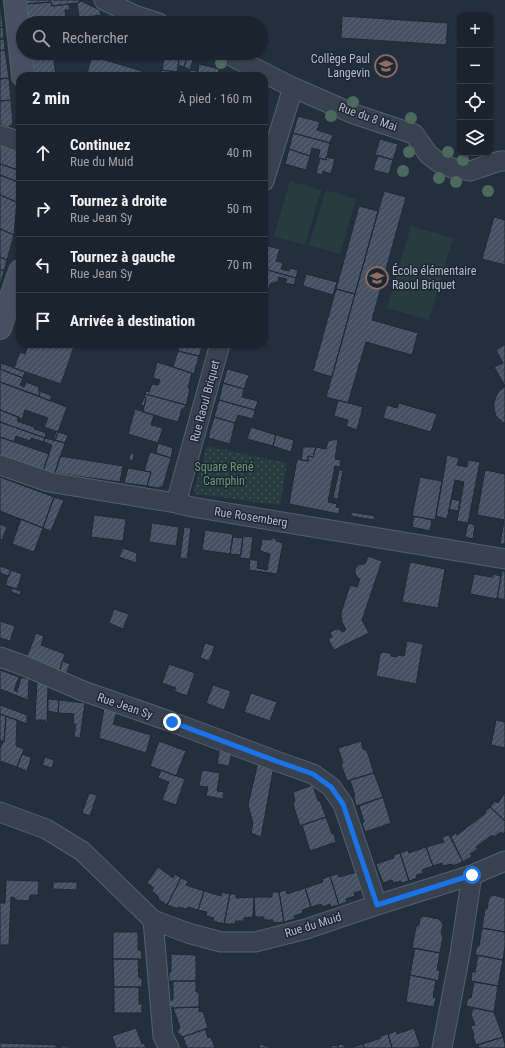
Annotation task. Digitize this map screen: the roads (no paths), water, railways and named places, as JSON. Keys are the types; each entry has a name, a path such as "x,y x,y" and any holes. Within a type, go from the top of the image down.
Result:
{"street":[{"path":"15,0 17,16"},
{"path":"104,0 137,16"},
{"path":"21,60 23,72"},
{"name":"Rue du 8 Mai","path":"239,60 262,72"},
{"name":"Rue du 8 Mai","path":"268,75 354,114 414,134 428,154 438,162 452,168 470,171 505,161"},
{"path":"268,168 292,87"},
{"path":"0,135 16,141"},
{"path":"0,328 4,301 16,279"},
{"name":"Rue Raoul Briquet","path":"176,503 219,348"},
{"name":"Rue Rosemberg","path":"0,466 49,482 505,559"},
{"name":"Rue Jean Sy","path":"0,657 83,691 313,774 331,787 343,804 377,905"},
{"name":"Rue du Muid","path":"0,812 46,829 82,852 153,920 188,933 221,942 255,942 306,929 472,875 505,861"},
{"path":"442,1048 460,954 472,875"},
{"path":"153,920 163,1036 169,1048"}],"place":[{"name":"Collège Paul Langevin","path":"386,66"},
{"name":"École élémentaire Raoul Briquet","path":"377,278"}],"park label":[{"name":"Square René Camphin","path":"224,474"}]}
